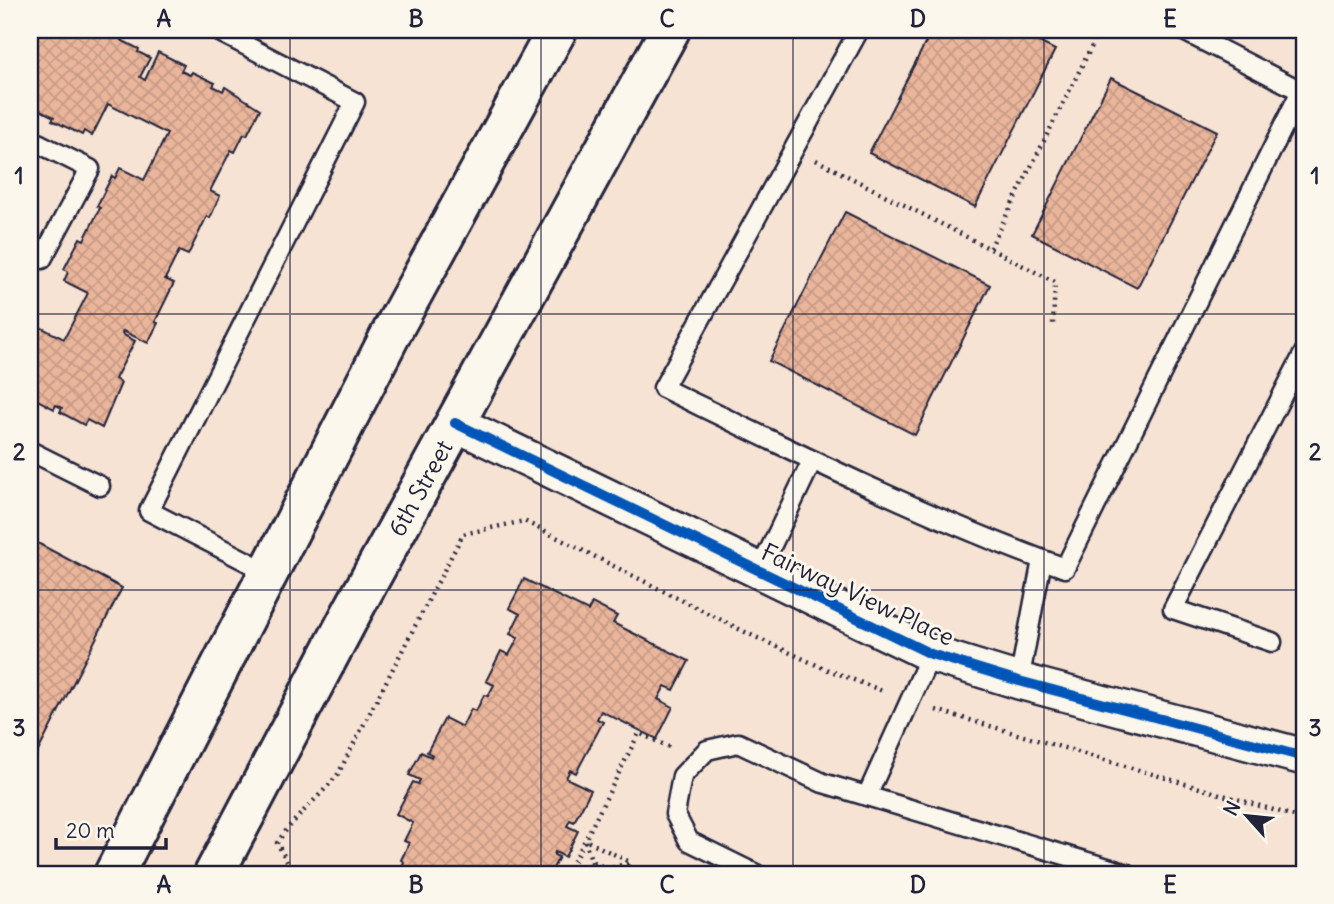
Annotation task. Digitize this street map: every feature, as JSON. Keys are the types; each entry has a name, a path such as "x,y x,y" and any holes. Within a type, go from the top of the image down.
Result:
{"main road":[{"path":"114,874 396,324 556,30"},
{"name":"6th Street","path":"214,874 353,610 670,30"}],"street":[{"name":"Fairway View Place","path":"455,423 931,654 1019,681 1304,757"}],"lane":[{"path":"216,30 355,102 149,511 268,573"},
{"path":"859,30 663,388 812,461 953,524 1065,568 1301,91 1182,30"},
{"path":"30,139 90,169 42,260 30,253"},
{"path":"1272,642 1174,609 1304,353"},
{"path":"30,451 100,486"},
{"path":"759,572 812,461"},
{"path":"1019,681 1042,560"},
{"path":"867,796 931,654"},
{"path":"756,874 689,841 675,814 682,776 707,750 737,743 823,783 1128,874"}],"path":[{"path":"990,248 1100,30"},
{"path":"794,149 1055,282 1054,324"},
{"path":"295,874 277,843 287,828 324,792 338,774 463,534 524,521 749,634 821,667 953,716 1304,819"},
{"path":"567,874 639,733 697,761"},
{"path":"585,839 630,862"},
{"path":"585,839 592,863"},
{"path":"592,863 601,864 606,872 630,862"},
{"path":"624,874 630,862"},
{"path":"586,874 592,863"}],"building":[{"path":"30,30 81,30 88,34 90,30 110,30 150,58 140,77 145,80 158,52 184,65 181,71 190,75 192,72 215,83 213,86 223,91 225,87 260,109 235,152 231,150 210,191 220,196 210,218 207,216 188,255 179,251 165,279 174,283 148,343 123,331 122,334 135,341 115,379 121,383 102,428 87,420 84,425 60,412 62,408 56,405 54,409 30,396 30,322 64,339 88,293 64,281 68,272 64,269 80,238 84,240 112,176 115,178 120,168 144,180 167,134 108,104 92,136 84,131 82,135 30,105"},
{"path":"932,30 1015,30 1055,50 975,207 869,153"},
{"path":"1111,78 1217,131 1137,288 1032,234"},
{"path":"845,212 990,285 915,435 769,361"},
{"path":"30,539 122,588 30,767"},
{"path":"524,579 588,611 592,603 617,616 613,623 689,661 674,690 665,686 658,699 673,707 657,739 601,711 597,719 603,722 576,773 570,770 566,778 591,790 574,822 570,820 567,826 578,831 565,857 555,852 554,855 559,857 550,874 398,874 409,843 404,841 413,823 396,814 413,782 418,784 420,780 409,775 421,752 431,757 427,752 445,718 462,727 471,709 476,711 484,695 488,696 494,685 486,681 501,651 509,655 518,638 510,634 520,614 509,608"}],"cycle path":[{"path":"455,423 931,654 1019,681 1304,757"}]}
